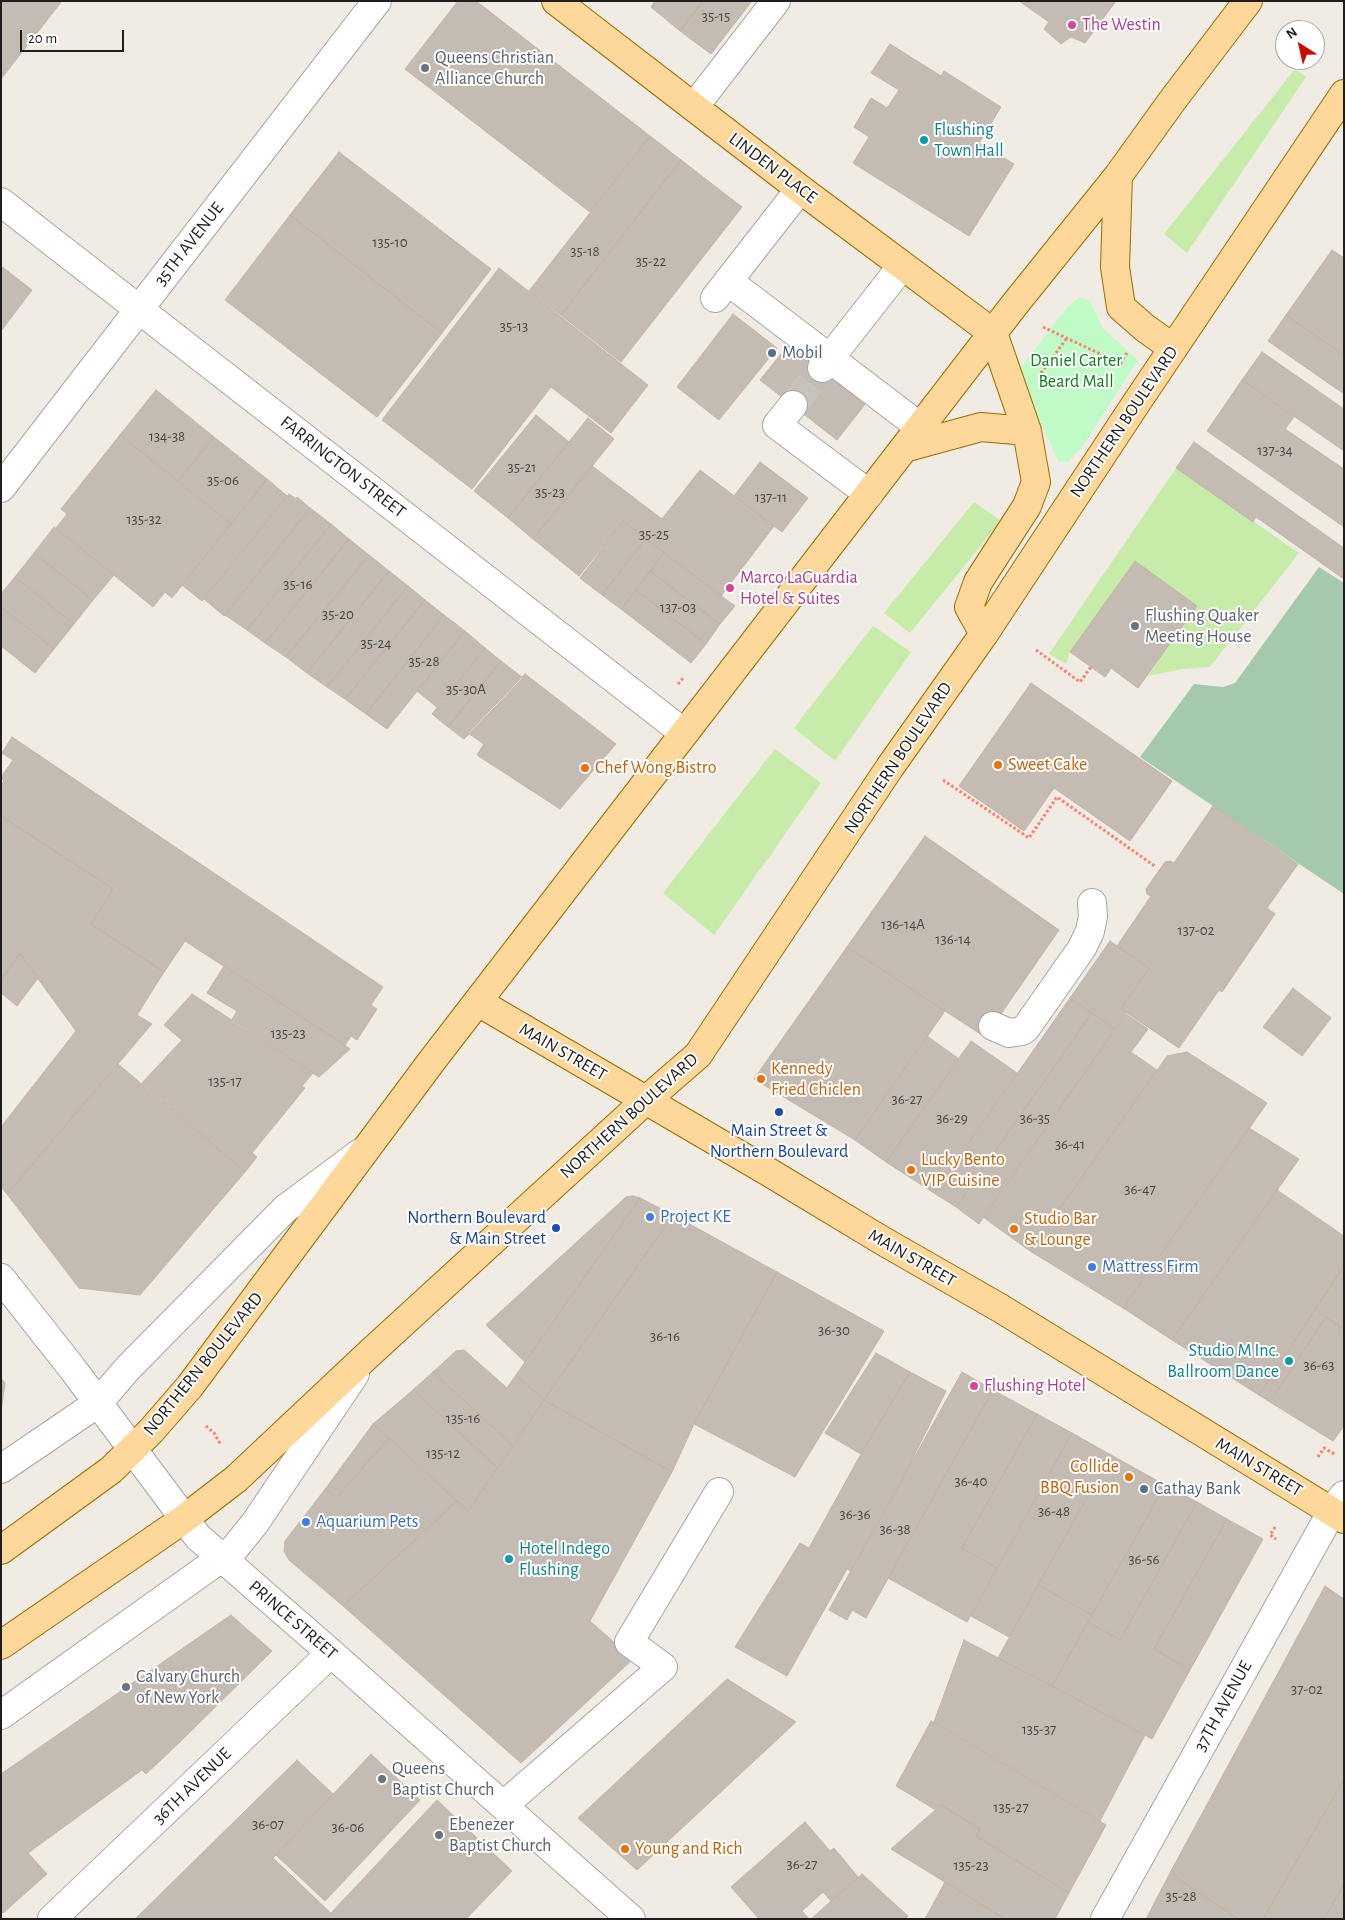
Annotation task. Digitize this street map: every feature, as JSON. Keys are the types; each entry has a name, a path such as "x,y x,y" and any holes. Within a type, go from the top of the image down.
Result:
{"main road":[{"name":"LINDEN PLACE","path":"556,1 800,189 993,333"},
{"name":"NORTHERN BOULEVARD","path":"1,1550 95,1482 133,1450 190,1386 478,1002 912,437 1118,176 1172,100 1248,1"},
{"name":"NORTHERN BOULEVARD","path":"1,1645 184,1518 236,1479 370,1352 645,1100 698,1055 890,767 984,634 1344,94"},
{"path":"1118,176 1115,267 1121,307 1145,328 1173,348"},
{"path":"984,634 969,607 978,582 1027,506 1036,482 1028,431 993,333"},
{"path":"912,437 981,427 1028,431"},
{"name":"MAIN STREET","path":"478,1002 767,1171 883,1242 1000,1308 1340,1508"}],"street":[{"name":"35TH AVENUE","path":"1,488 377,1"},
{"path":"694,108 776,1"},
{"path":"800,189 722,290 826,363 912,437"},
{"name":"FARRINGTON STREET","path":"1,202 684,733"},
{"path":"826,363 902,266"},
{"path":"792,405 777,425 869,494"},
{"path":"993,1026 1009,1032 1022,1031 1026,1028 1082,948 1090,931 1093,916 1092,903"},
{"name":"NORTHERN BOULEVARD","path":"1,1469 98,1403 134,1361 285,1210 371,1144"},
{"name":"PRINCE STREET","path":"1,1278 98,1403 198,1537 331,1652 631,1919"},
{"name":"NORTHERN BOULEVARD","path":"1,1715 234,1549 255,1523 370,1352"},
{"path":"504,1805 535,1776 663,1667 629,1642 719,1492"},
{"name":"37TH AVENUE","path":"1105,1919 1340,1508"},
{"name":"36TH AVENUE","path":"52,1919 331,1652"}],"path":[{"path":"1043,327 1130,368"},
{"path":"1038,378 1067,338"},
{"path":"1120,363 1129,350"},
{"path":"1036,650 1080,682 1091,667"},
{"path":"678,684 684,676"},
{"path":"943,780 1028,838 1057,797 1156,867"},
{"path":"206,1426 214,1433 222,1445"},
{"path":"1318,1457 1324,1448 1336,1455"},
{"path":"1275,1527 1270,1535 1276,1538"}],"green space":[{"path":"1294,70 1306,77 1187,253 1164,234"},
{"name":"Daniel Carter Beard Mall","path":"1079,297 1090,300 1102,327 1138,360 1082,447 1068,462 1058,461 1018,371 1069,305"},
{"path":"1176,468 1299,553 1210,667 1182,669 1148,676 1197,606 1135,561 1070,652 1066,664 1049,654"},
{"path":"974,502 1001,521 910,633 884,613"},
{"path":"1319,567 1344,583 1344,894 1140,757 1194,684 1223,687 1235,683"},
{"path":"873,626 911,652 835,761 794,728"},
{"path":"775,749 821,783 714,935 663,893"}],"building":[{"path":"1,1 62,1 1,79"},
{"path":"458,1 476,1 650,136 590,212 405,69"},
{"path":"655,1 703,1 680,31 651,7"},
{"path":"703,1 752,1 711,54 680,31"},
{"name":"The Westin","path":"1019,1 1116,1 1085,43 1071,37 1061,44 1044,29 1049,22"},
{"name":"Flushing Town Hall","path":"890,44 941,76 944,71 1001,107 979,143 1014,164 969,236 853,163 869,137 854,127 871,98 887,108 899,90 871,73"},
{"path":"650,136 681,160 561,315 529,291"},
{"path":"339,152 491,269 442,333 290,215"},
{"path":"681,160 742,207 621,362 561,315"},
{"path":"290,215 442,333 377,417 225,300"},
{"path":"1332,250 1344,258 1344,355 1286,315"},
{"path":"1,266 32,290 1,331"},
{"path":"499,268 648,385 611,433 551,387 472,489 382,420"},
{"path":"733,314 777,348 719,420 677,387"},
{"path":"1286,315 1344,355 1344,394 1268,341"},
{"path":"790,343 866,403 837,440 760,380"},
{"path":"1262,352 1344,409 1344,451 1242,380"},
{"path":"1242,380 1294,417 1285,429 1344,469 1344,527 1207,431"},
{"path":"156,390 214,437 178,481 120,435"},
{"path":"536,415 569,442 508,518 474,491"},
{"path":"588,418 614,439 533,539 508,518"},
{"path":"120,435 231,524 172,598 165,592 153,607 56,528 67,514 61,509"},
{"path":"214,437 267,479 231,524 178,481"},
{"path":"1194,442 1344,548 1344,579 1256,517 1253,522 1176,468"},
{"path":"760,462 808,498 782,532 734,496"},
{"path":"592,466 662,519 700,470 774,526 721,596 623,521 579,576 533,539"},
{"path":"267,479 287,496 202,601 182,585"},
{"path":"289,494 296,499 297,497 310,508 224,616 204,599"},
{"path":"310,508 331,524 247,630 225,615"},
{"path":"623,521 646,538 602,595 580,578"},
{"path":"331,524 349,539 265,643 247,630"},
{"path":"54,527 114,575 93,600 34,553"},
{"path":"646,538 664,553 621,609 602,595"},
{"path":"349,539 369,555 286,657 265,643"},
{"path":"34,553 93,600 74,624 15,577"},
{"path":"664,553 735,606 720,624 650,571"},
{"path":"369,555 389,571 307,673 286,657"},
{"name":"Flushing Quaker Meeting House","path":"1135,561 1197,606 1138,688 1111,668 1105,677 1070,652"},
{"path":"389,571 408,586 327,687 307,673"},
{"path":"650,571 720,624 706,644 636,590"},
{"path":"15,577 74,624 54,649 1,607 1,594"},
{"path":"408,586 425,600 345,699 327,687"},
{"path":"636,590 706,644 691,663 621,609"},
{"path":"425,600 444,615 366,714 345,699"},
{"path":"1,607 54,649 35,673 1,646"},
{"path":"444,615 465,631 387,729 366,714"},
{"path":"465,631 485,648 438,708 417,691"},
{"path":"485,648 501,661 448,727 432,714"},
{"path":"501,661 523,678 464,739 448,727"},
{"path":"525,674 616,744 560,809 477,755 484,744 468,733"},
{"path":"1031,683 1172,781 1130,841 1054,788 1024,831 959,786"},
{"path":"12,737 383,987 371,1005 377,1009 357,1040 351,1036 345,1045 185,941 164,972 91,924 113,889 1,816 1,786 4,781 1,777 13,760 2,753"},
{"path":"1213,806 1298,864 1267,908 1275,914 1222,992 1219,990 1179,1048 1121,1009 1149,968 1117,946 1151,896 1147,894 1146,889 1165,862 1170,861 1174,863"},
{"path":"1,816 113,889 91,924 164,972 137,1015 152,1024 7,1194 1,1187 1,1127 76,1031 20,954 1,980"},
{"path":"925,836 1059,930 985,1037 847,947"},
{"path":"1110,941 1149,968 1121,1009 1126,1012 1115,1029 1070,998"},
{"path":"847,947 945,1011 855,1140 754,1079"},
{"path":"20,954 38,978 17,1006 1,993 1,980"},
{"path":"224,966 350,1049 319,1077 231,1021 237,1011 207,993"},
{"path":"1293,988 1331,1018 1302,1056 1263,1027"},
{"path":"192,994 313,1073 302,1086 305,1088 252,1153 257,1157 245,1172 142,1083 182,1040 164,1025"},
{"path":"1070,998 1092,1013 956,1207 934,1193"},
{"path":"1092,1013 1115,1029 979,1224 956,1207"},
{"path":"1126,1014 1148,1029 1131,1052 1157,1070 1030,1251 983,1217"},
{"path":"927,1036 959,1059 886,1162 855,1140"},
{"path":"971,1041 1017,1073 934,1193 886,1162"},
{"path":"1187,1052 1267,1103 1123,1308 1030,1251 1167,1056"},
{"path":"118,1064 245,1172 140,1295 79,1288 7,1194"},
{"path":"1249,1128 1299,1159 1172,1340 1123,1308"},
{"path":"1277,1190 1344,1236 1344,1266 1259,1395 1172,1340"},
{"path":"626,1197 640,1198 525,1362 486,1325"},
{"path":"640,1198 673,1215 544,1400 516,1375"},
{"path":"673,1215 777,1272 694,1424 672,1472 544,1400"},
{"name":"Studio M Inc. Ballroom Dance","path":"1344,1266 1344,1324 1341,1328 1326,1317 1270,1402 1259,1395"},
{"path":"777,1272 884,1331 795,1477 694,1424"},
{"path":"1326,1317 1341,1328 1344,1324 1344,1426 1333,1441 1270,1402"},
{"path":"464,1350 507,1388 516,1375 544,1400 513,1446 433,1372 456,1351"},
{"path":"876,1353 910,1372 861,1454 825,1433"},
{"path":"433,1372 513,1446 498,1468 413,1390"},
{"path":"910,1372 946,1391 899,1486 851,1571 847,1569 787,1676 735,1647 800,1543 809,1548 861,1454"},
{"path":"962,1372 993,1390 866,1618 852,1610 847,1620 829,1610"},
{"path":"1,1378 5,1383 1,1412"},
{"path":"413,1390 498,1468 468,1511 373,1424"},
{"path":"993,1390 1037,1414 962,1548 997,1568 967,1622 888,1578"},
{"name":"Hotel Indego Flushing","path":"544,1400 672,1472 590,1621 633,1659 521,1763 343,1606 457,1501 468,1511"},
{"path":"1037,1414 1072,1433 997,1568 962,1548"},
{"path":"373,1424 389,1438 336,1498 326,1488"},
{"path":"1072,1433 1111,1455 1009,1637 971,1616"},
{"path":"389,1438 457,1501 343,1606 289,1560 284,1551 285,1541 326,1488 336,1498"},
{"path":"1111,1455 1165,1485 1092,1615 1038,1585"},
{"path":"1165,1485 1197,1502 1120,1640 1088,1622"},
{"path":"1197,1502 1227,1519 1154,1649 1190,1670 1152,1739 1052,1686 1088,1622 1120,1640"},
{"path":"1227,1519 1263,1539 1190,1670 1154,1649"},
{"path":"1038,1585 1092,1615 1052,1686 998,1658"},
{"path":"1325,1586 1344,1599 1344,1779 1263,1919 1238,1919 1170,1873"},
{"path":"231,1615 272,1651 146,1774 142,1770 28,1853 47,1874 3,1913 1,1911 1,1774"},
{"path":"964,1640 1145,1735 1100,1821 934,1722"},
{"path":"727,1679 796,1722 637,1870 578,1818"},
{"path":"931,1721 1106,1825 1069,1893 976,1836 980,1829 941,1805 936,1810 896,1786"},
{"path":"371,1754 420,1800 325,1901 276,1855"},
{"path":"297,1760 333,1794 273,1858 337,1919 135,1919"},
{"path":"1344,1779 1344,1884 1324,1919 1263,1919"},
{"name":"Ebenezer Baptist Church","path":"437,1800 512,1871 466,1919 337,1919 331,1913"},
{"path":"941,1805 980,1829 976,1836 1069,1893 1055,1919 1005,1919 891,1849"},
{"path":"805,1822 830,1851 834,1848 858,1877 831,1901 823,1892 802,1911 809,1919 759,1919 731,1887"},
{"path":"1170,1873 1238,1919 1146,1919"},
{"path":"862,1874 908,1916 905,1919 811,1919"},
{"path":"945,1882 1005,1919 925,1919"},
{"path":"1344,1884 1344,1919 1324,1919"}],"tunnel":[{"path":"793,405 822,368"}],"place":[{"name":"The Westin","path":"1072,25"},
{"name":"Queens Christian Alliance Church","path":"425,68"},
{"name":"Flushing Town Hall","path":"924,140"},
{"name":"Mobil","path":"772,353"},
{"name":"Marco LaGuardia Hotel & Suites","path":"730,588"},
{"name":"Flushing Quaker Meeting House","path":"1135,626"},
{"name":"Sweet Cake","path":"998,765"},
{"name":"Chef Wong Bistro","path":"585,768"},
{"name":"Kennedy Fried Chiclen","path":"761,1079"},
{"name":"Main Street & Northern Boulevard","path":"779,1112"},
{"name":"Lucky Bento VIP Cuisine","path":"911,1170"},
{"name":"Project KE","path":"650,1217"},
{"name":"Northern Boulevard & Main Street","path":"556,1228"},
{"name":"Studio Bar & Lounge","path":"1014,1229"},
{"name":"Mattress Firm","path":"1092,1267"},
{"name":"Studio M Inc. Ballroom Dance","path":"1289,1361"},
{"name":"Flushing Hotel","path":"974,1386"},
{"name":"Collide BBQ Fusion","path":"1129,1477"},
{"name":"Cathay Bank","path":"1144,1489"},
{"name":"Aquarium Pets","path":"306,1522"},
{"name":"Hotel Indego Flushing","path":"509,1559"},
{"name":"Calvary Church of New York","path":"126,1687"},
{"name":"Queens Baptist Church","path":"382,1779"},
{"name":"Ebenezer Baptist Church","path":"439,1835"},
{"name":"Young and Rich","path":"625,1849"}]}
